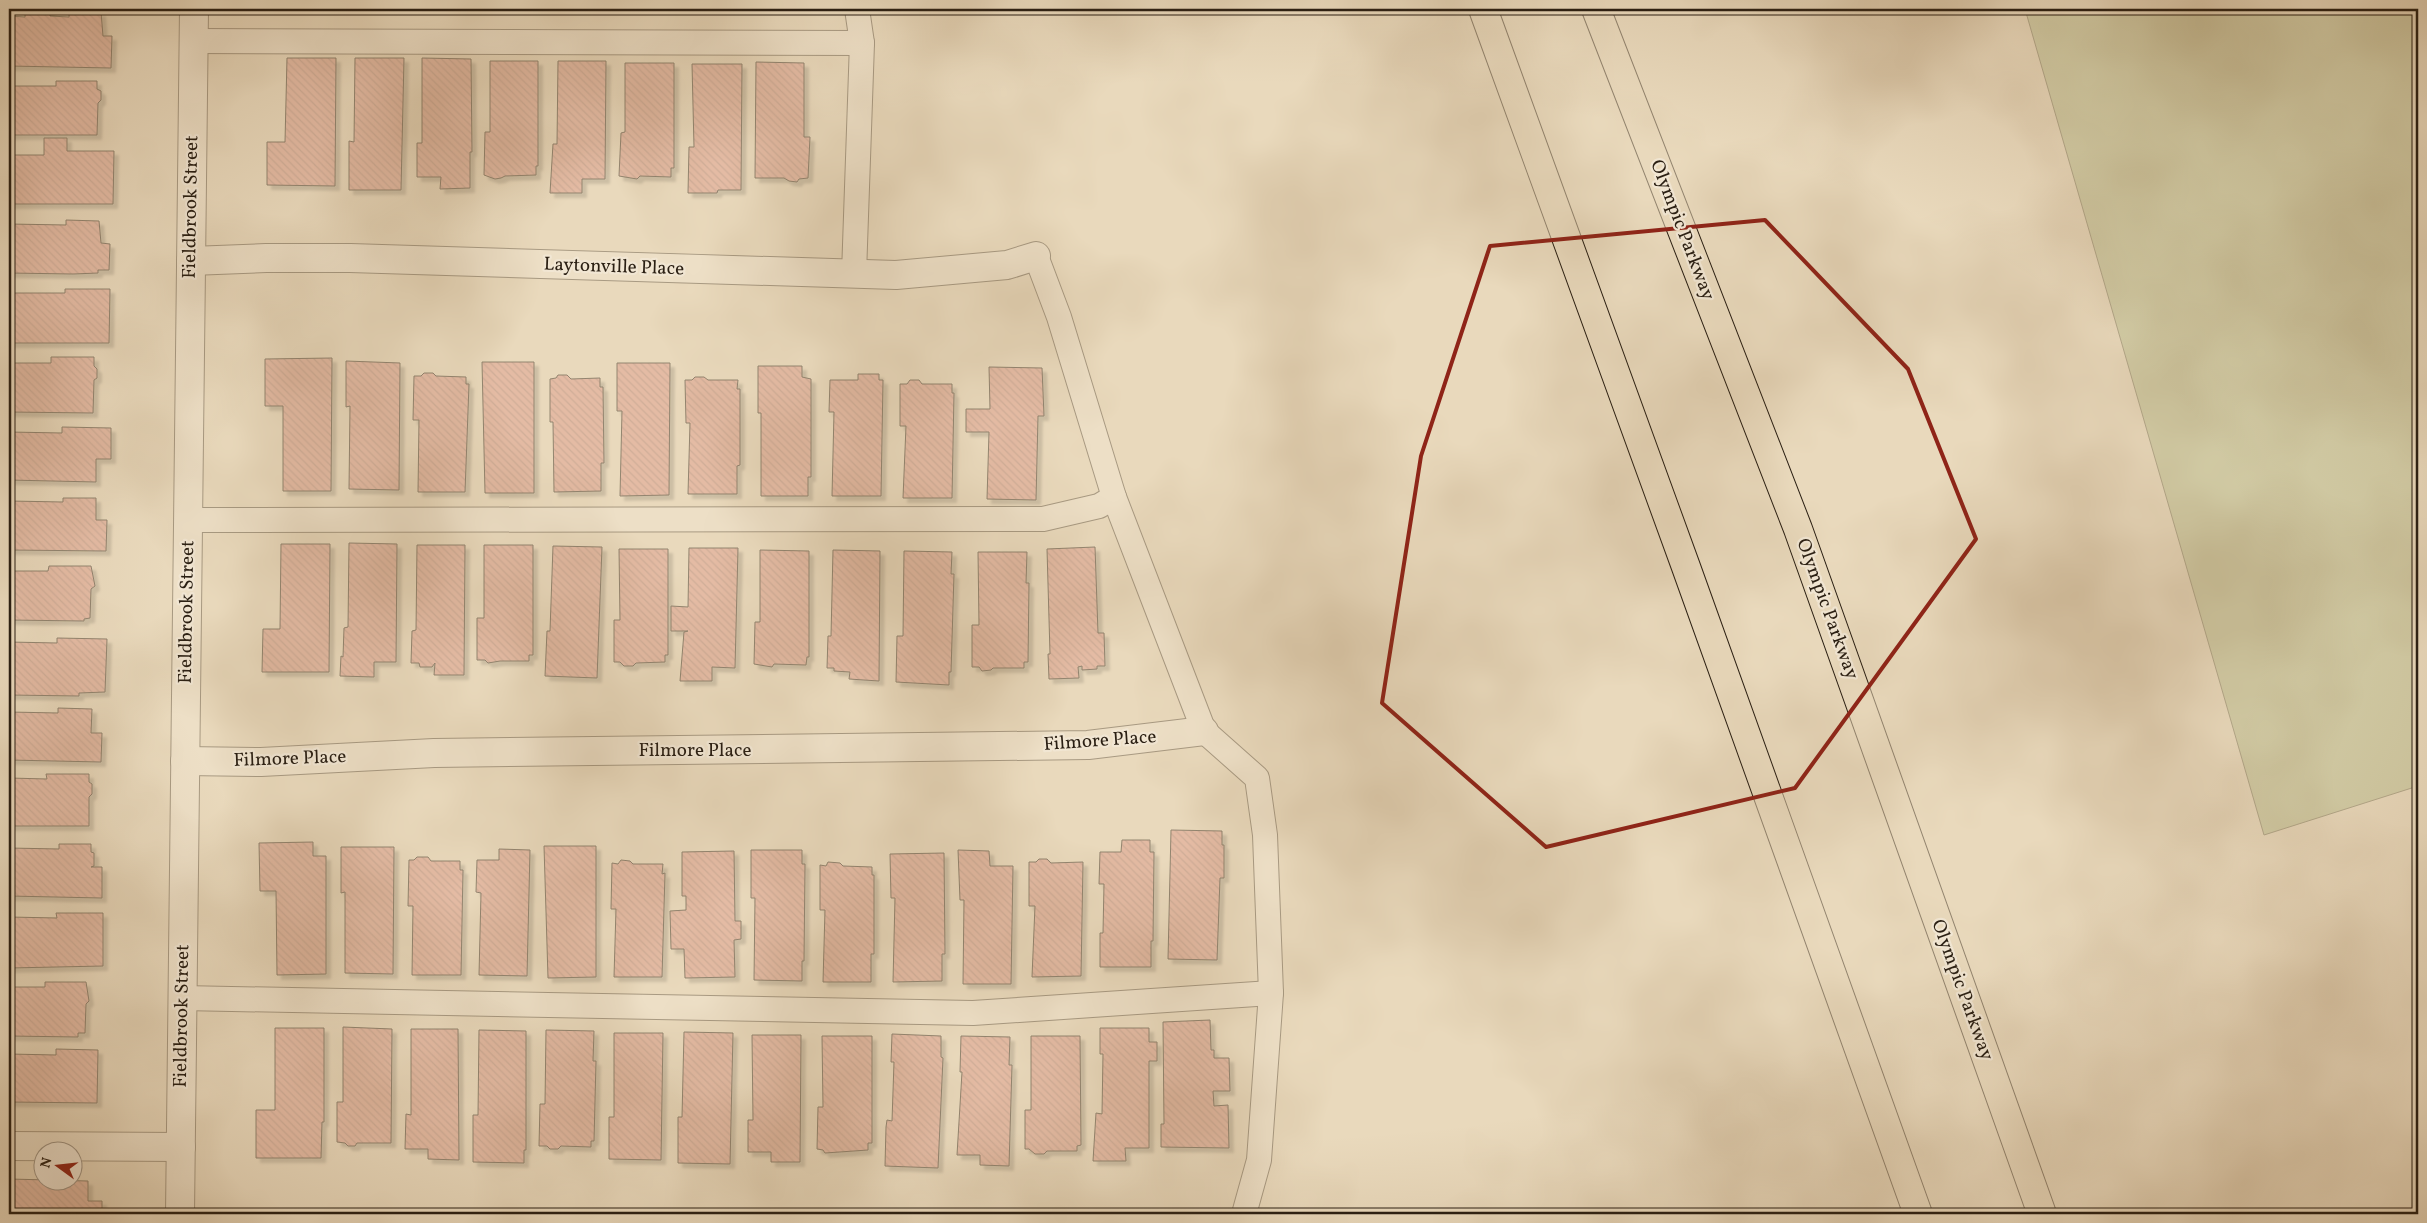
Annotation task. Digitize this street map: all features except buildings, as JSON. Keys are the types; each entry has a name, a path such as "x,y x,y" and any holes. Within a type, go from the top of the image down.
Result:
{"main road":[{"path":"1483,9 1918,1214"},
{"name":"Olympic Parkway","path":"1596,9 1798,528 2042,1214"}],"street":[{"name":"Fieldbrook Street","path":"180,1214 194,9"},
{"name":"Laytonville Place","path":"191,261 266,258 350,258 896,275 1007,265 1036,256"},
{"name":"Filmore Place","path":"185,761 261,762 434,753 1088,745 1204,731"},
{"path":"9,1146 180,1147"}],"lane":[{"path":"854,274 862,43 857,9"},
{"path":"194,41 862,43"},
{"path":"1036,256 1059,317 1114,496 1204,731 1256,778 1265,834 1271,993 1259,1160 1244,1214"},
{"path":"188,520 1043,519 1099,506 1114,496"},
{"path":"182,998 973,1013 1271,993"}],"highlighted area":[{"path":"1765,220 1908,369 1976,539 1795,788 1546,847 1382,703 1421,456 1490,246"}],"green space":[{"path":"2025,9 2418,9 2418,786 2264,835"}]}
